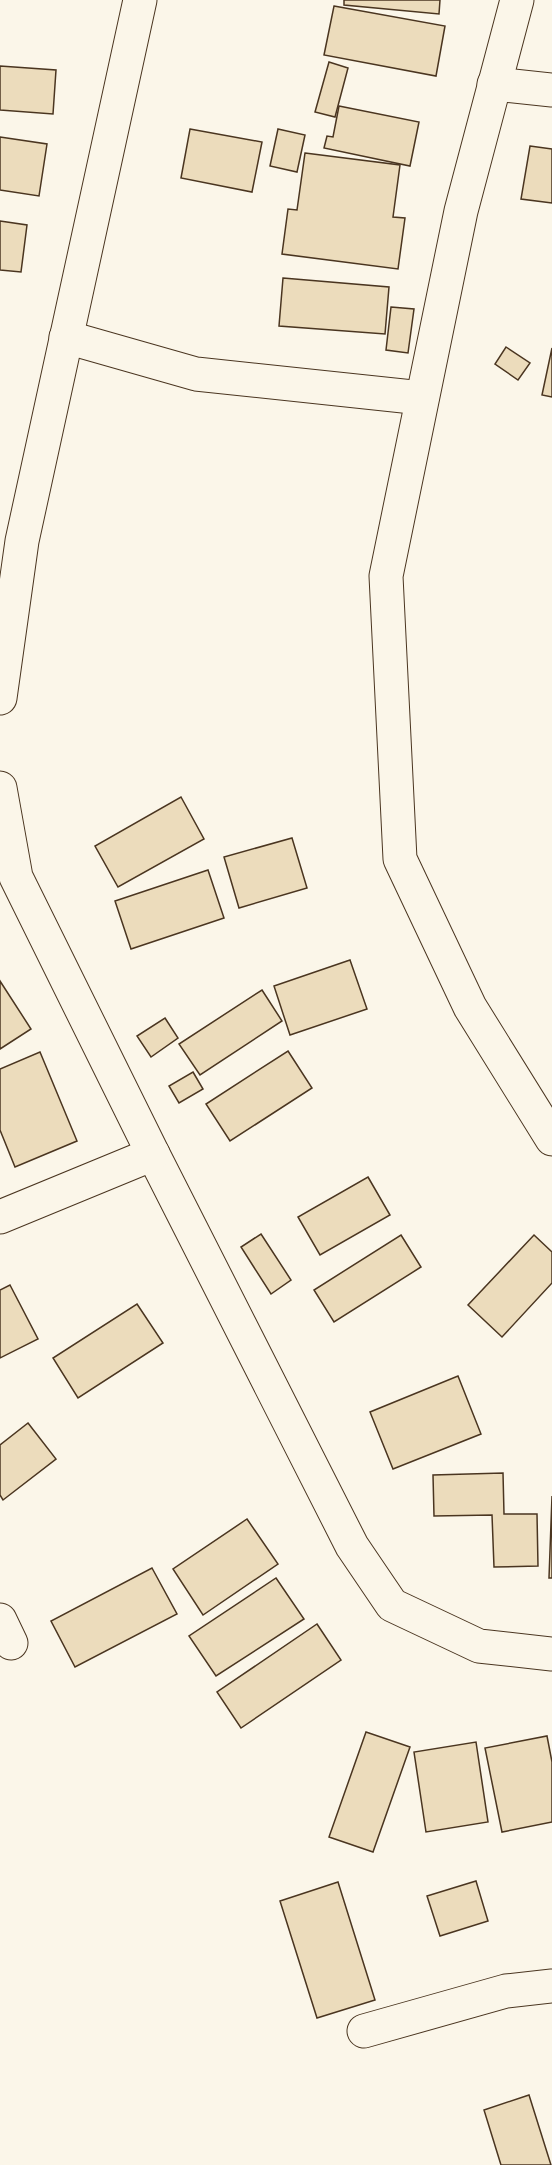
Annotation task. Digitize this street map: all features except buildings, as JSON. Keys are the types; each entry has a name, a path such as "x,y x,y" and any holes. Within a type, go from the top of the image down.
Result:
{"street":[{"path":"0,698 22,541 140,0"},
{"path":"517,0 461,210 386,576 400,860 470,1007 552,1139"},
{"path":"494,84 552,90"},
{"path":"66,337 196,374 423,398"},
{"path":"0,788 8,878 153,1154 352,1546 392,1605 478,1646 552,1654"},
{"path":"0,1217 153,1154"},
{"path":"364,2031 506,1991 552,1986"}]}
